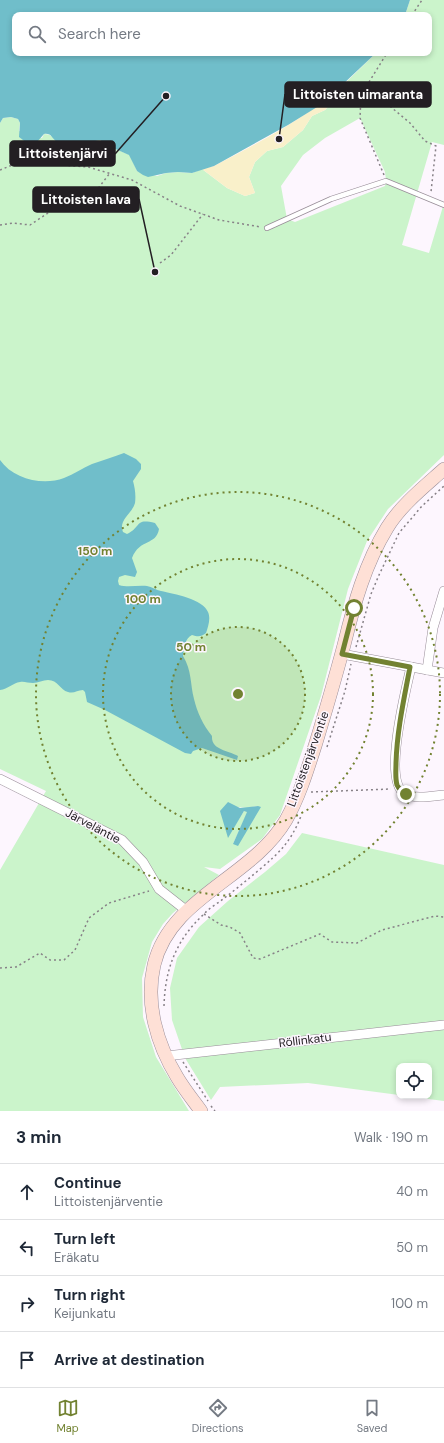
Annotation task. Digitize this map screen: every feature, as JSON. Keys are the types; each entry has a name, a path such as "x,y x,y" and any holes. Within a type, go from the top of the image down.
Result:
{"street":[{"name":"Littoistenjärventie","path":"201,1111 177,1077 173,1055 160,1041 153,1016 150,991 156,955 167,934 187,911 267,846 286,819 308,768 330,697 348,655 362,581 372,555 394,518 404,506 444,468"},
{"path":"427,670 434,622 444,591"},
{"path":"348,655 444,673"},
{"path":"410,667 397,738 396,775 399,788 406,794 414,796 444,795"},
{"name":"Järveläntie","path":"0,779 122,840 144,862 159,889 187,911"},
{"name":"Röllinkatu","path":"173,1055 444,1025"}],"lane":[{"path":"267,228 331,199 386,181 444,205"}],"path":[{"path":"414,12 422,0"},
{"path":"385,56 361,95 360,118 386,181"},
{"path":"368,84 376,87"},
{"path":"366,86 410,123 426,141 436,146 430,199"},
{"path":"0,170 20,162 88,167 132,180 180,206 219,220 267,228"},
{"path":"0,225 13,223 30,225 66,201 93,195 110,173"},
{"path":"160,263 171,255 202,214"},
{"path":"327,748 345,691 348,655 371,594 399,533 422,506 444,486"},
{"path":"313,787 311,792 399,788"},
{"path":"164,1012 165,986 170,966 173,955 183,938 204,914 244,883 280,852 290,840 303,812"},
{"path":"0,968 16,967 40,953 50,960 64,960 75,950 90,918 109,903 159,889"},
{"path":"204,914 221,925 230,927 240,933 253,958 260,959 320,934 332,942 357,943 382,930 435,916 444,917"},
{"path":"173,1055 215,1111"}],"green space":[{"path":"410,0 444,0 444,145 432,142 402,245 429,253 444,203 444,455 388,509 367,541 348,589 321,696 280,815 262,839 220,869 204,867 219,875 173,913 163,924 152,942 142,978 143,1017 156,1057 189,1111 0,1111 0,870 46,791 0,769 0,123 3,118 11,117 18,119 20,123 19,131 42,138 44,134 50,135 57,142 100,140 111,147 130,155 137,171 157,176 166,173 192,173 202,169 227,188 245,196 255,193 249,177 255,162 267,151 283,147 303,130 312,116 325,110 345,89 341,87 373,56 432,56 432,12 406,12","holes":["360,118 385,172 385,186 295,222 287,219 281,186 303,155 325,138","258,806 233,844 248,811 244,811 232,830 237,807 247,808"]},
{"path":"302,833 444,865 444,1101 428,1099 432,1099 432,1063 396,1063 396,1095 308,1083 220,1087 211,1100 185,1058 172,1020 170,988 177,958 199,927 228,901 286,854"}],"sand":[{"path":"341,87 345,89 325,110 312,116 303,130 283,147 267,151 255,162 249,177 255,193 245,196 227,188 202,169 214,166 280,130 311,110"}],"water":[{"path":"0,0 410,0 406,12 12,12 12,56 373,56 322,104 288,125 214,166 192,173 166,173 148,177 137,171 129,155 100,140 95,141 85,148 59,143 50,135 44,134 37,142 27,143 19,137 20,123 18,119 11,117 3,118 0,123"},
{"path":"124,453 136,459 141,464 141,469 133,481 135,503 122,524 123,532 127,534 135,529 141,522 155,523 159,529 155,538 139,547 132,558 137,572 135,577 125,575 119,577 119,585 149,586 159,591 194,600 205,607 209,617 206,633 199,636 192,635 188,638 185,644 183,656 189,672 195,704 203,723 212,736 212,741 217,747 238,756 237,760 202,748 193,751 191,754 185,753 105,710 87,702 85,692 83,690 72,693 68,692 51,680 37,683 20,682 0,690 0,460 6,467 20,476 38,481 47,481 64,478 92,464"},
{"path":"228,802 240,808 261,807 238,846 233,844 247,812 244,811 228,838 220,811"}],"place":[{"name":"Littoistenjärvi","path":"166,96"},
{"name":"Littoisten uimaranta","path":"279,139"},
{"name":"Littoisten lava","path":"155,272"}],"route":[{"path":"354,608 342,654 410,667 399,728 396,755 397,784 402,792 406,794"}]}
